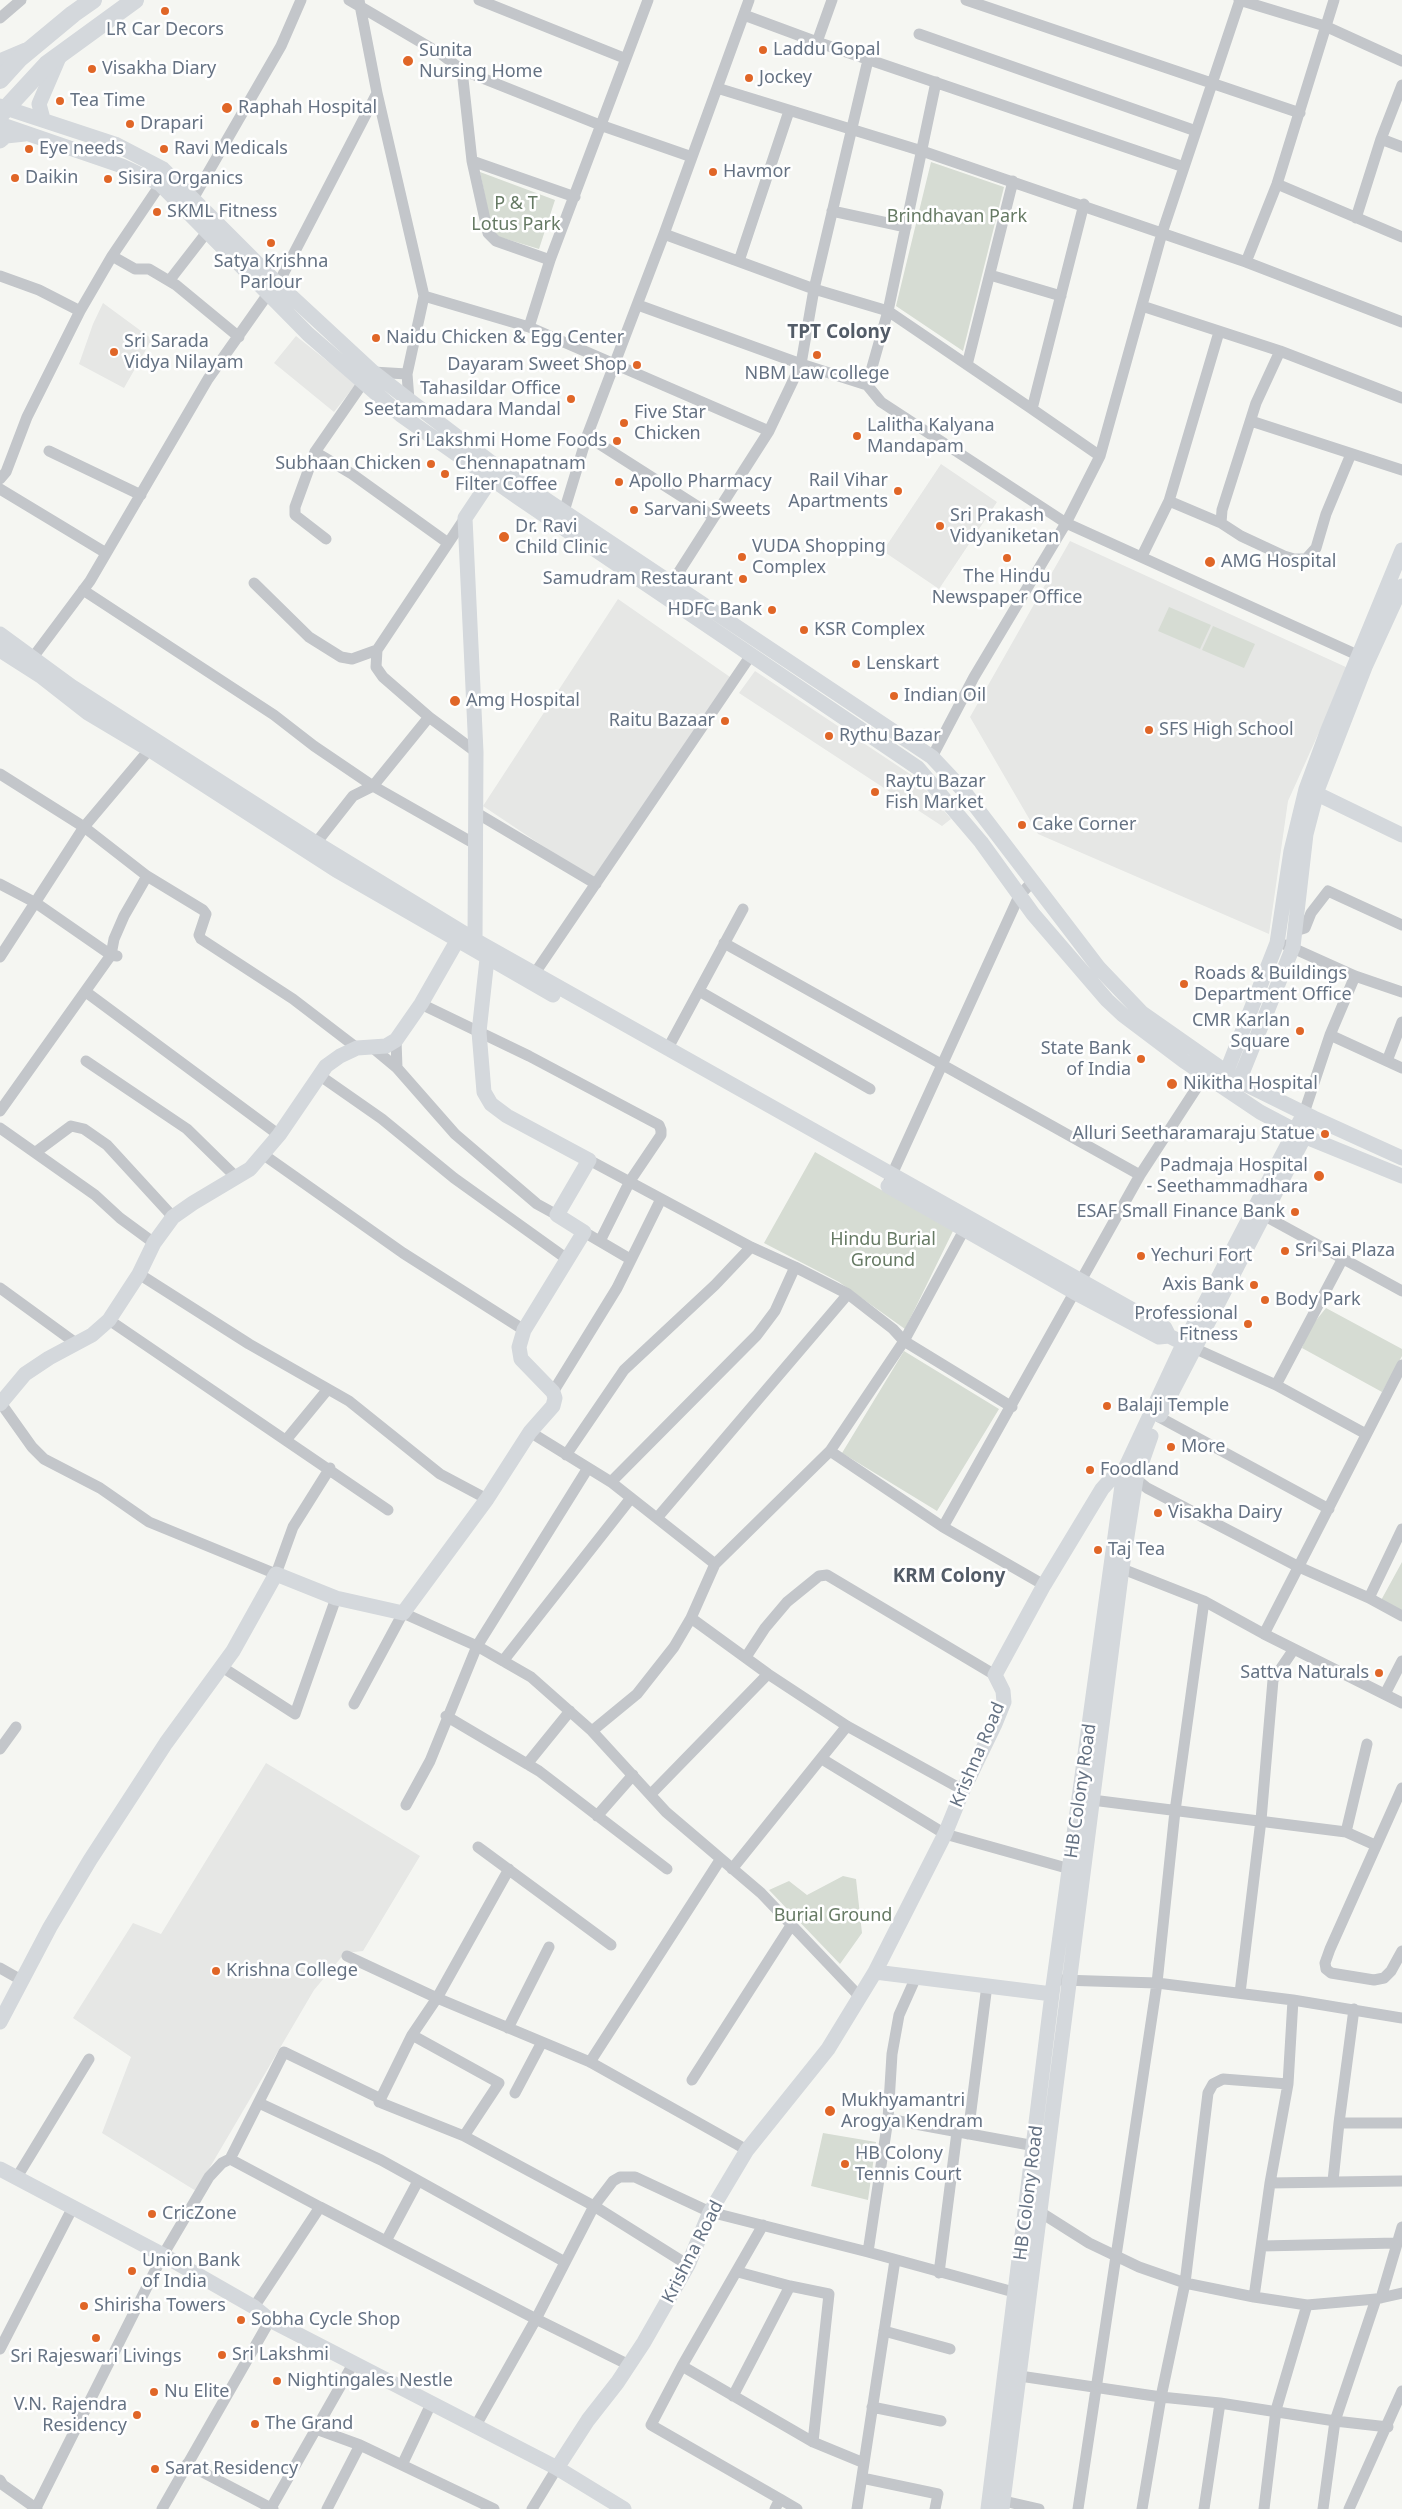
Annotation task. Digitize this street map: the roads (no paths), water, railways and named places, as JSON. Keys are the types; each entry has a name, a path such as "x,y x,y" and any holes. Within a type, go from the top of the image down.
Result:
{"main road":[{"path":"0,80 31,49 72,14 93,0"},
{"path":"2,109 48,64 135,0"}],"street":[{"path":"0,18 21,0"},
{"path":"194,197 280,46 301,0"},
{"path":"350,0 360,3 441,54 462,70 600,125 692,157"},
{"path":"479,0 624,58"},
{"path":"529,327 550,260 575,197 624,58 648,0"},
{"path":"561,519 587,436 616,365 749,0"},
{"path":"817,42 832,0"},
{"path":"966,0 1212,85 1300,113"},
{"path":"932,758 974,677 1066,523 1100,456 1162,233 1240,0 1325,26 1402,61"},
{"path":"1246,262 1277,184 1334,0"},
{"path":"360,3 377,93 424,296 407,374 409,400"},
{"path":"744,15 868,60 1184,167"},
{"path":"920,34 1196,131"},
{"path":"0,61 31,49"},
{"path":"43,119 39,104 60,55"},
{"path":"666,591 769,432 801,364 814,289 868,60"},
{"path":"462,70 472,161 491,237 503,244 550,260"},
{"path":"867,384 888,311 936,82"},
{"path":"1356,218 1381,139 1402,85"},
{"path":"717,88 922,150 1084,204 1246,262 1402,322"},
{"path":"29,662 83,590 208,379 273,289 377,93"},
{"path":"2,109 43,119 132,151 164,178 194,197 273,289"},
{"path":"739,261 790,110"},
{"path":"0,124 122,166 164,178 207,232 273,289 369,377 409,421 491,479 561,519"},
{"path":"0,141 6,136 29,134"},
{"path":"1381,139 1402,148"},
{"path":"472,161 575,197"},
{"path":"0,480 6,472 27,417 80,311 112,256 164,178"},
{"path":"967,365 1014,181"},
{"path":"1277,184 1402,237"},
{"path":"1032,409 1084,204"},
{"path":"832,212 906,227"},
{"path":"169,281 207,232"},
{"path":"664,234 814,289 888,311 1100,456"},
{"path":"112,256 135,268 149,269 169,281 239,337"},
{"path":"990,275 1061,296"},
{"path":"0,276 39,290 80,311"},
{"path":"424,296 529,327 769,432"},
{"path":"638,305 801,364 867,384 881,402 1066,523 1363,658"},
{"path":"1142,306 1280,351 1402,398"},
{"path":"1142,556 1169,501 1220,332"},
{"path":"1221,523 1222,510 1256,403 1280,351"},
{"path":"326,539 295,514 295,507 315,452 369,377 407,374"},
{"path":"369,377 409,400 561,519 666,591 932,758 963,790 1099,968 1142,1014 1232,1077 1309,1116 1402,1158"},
{"path":"1251,421 1402,470"},
{"path":"587,436 714,517"},
{"path":"49,451 141,495"},
{"path":"315,452 352,474 448,543"},
{"path":"1169,501 1221,523 1241,536 1284,556 1294,559 1306,559 1316,548 1326,514 1351,454"},
{"path":"476,752 429,717 378,672 375,659 377,650 491,479"},
{"path":"0,489 106,553"},
{"path":"465,518 476,752 475,940 487,958 479,1032 484,1092 491,1104 507,1116 751,1247 795,1266 848,1294 893,1329 904,1341 1012,1407"},
{"path":"1232,1077 1277,943 1291,851 1311,791 1363,658 1402,550"},
{"path":"254,583 309,637 341,657 352,659 377,650"},
{"path":"1363,658 1402,587"},
{"path":"83,590 274,715 314,746 373,786 475,844"},
{"path":"666,591 751,655 918,768 981,842 1019,896 1107,1000 1124,1015 1205,1075 1260,1112 1301,1133 1402,1176"},
{"path":"0,634 29,662"},
{"path":"0,650 29,662 70,686 336,870 487,958 889,1180 1077,1287"},
{"path":"535,973 751,655"},
{"path":"316,843 353,796 373,786 429,717"},
{"path":"0,957 84,827 154,745"},
{"path":"154,745 475,940 668,1048 889,1180 964,1230 1077,1287 1165,1328 1169,1336 1276,1385 1366,1434"},
{"path":"0,774 84,827 147,876 203,910 206,914 199,935 201,939 292,999 357,1048"},
{"path":"1311,791 1402,835"},
{"path":"1232,1077 1293,947 1311,791"},
{"path":"476,812 596,884"},
{"path":"0,1112 86,992 115,955 114,939 124,916 147,876"},
{"path":"889,1180 1019,896 1033,881"},
{"path":"0,884 36,903 115,955"},
{"path":"1295,931 1305,928 1311,913 1328,891 1402,925"},
{"path":"668,1048 743,909"},
{"path":"457,941 421,1004 396,1040 386,1046 357,1048 340,1056 326,1066 279,1135 264,1155 250,1169 173,1217 154,1243 139,1274 109,1320 92,1335 49,1358 25,1374 0,1403 32,1447 44,1459 100,1488 150,1522 336,1598 403,1613 477,1646 531,1677 592,1731 666,1812 720,1860 762,1893 860,1997"},
{"path":"724,943 941,1066 1140,1175"},
{"path":"1277,943 1293,947 1355,976 1402,992"},
{"path":"1309,1116 1330,1036 1355,976"},
{"path":"698,991 870,1089"},
{"path":"86,992 279,1135"},
{"path":"421,1004 658,1125 661,1130 660,1135 630,1182 600,1241"},
{"path":"1387,1061 1402,1022"},
{"path":"1330,1036 1402,1068"},
{"path":"396,1040 397,1068"},
{"path":"373,1048 397,1068 455,1134 537,1204 630,1258"},
{"path":"86,1061 187,1128 237,1178"},
{"path":"319,1075 382,1119 454,1178 567,1259"},
{"path":"943,1527 1012,1407 1140,1175 1205,1075"},
{"name":"HB Colony Road","path":"988,2509 1012,2375 1023,2294 1035,2146 1058,1985 1070,1870 1087,1800 1130,1475 1190,1346 1309,1116"},
{"path":"36,1152 71,1126 84,1128 107,1145 173,1217"},
{"path":"0,1128 94,1195 120,1218 154,1243"},
{"path":"1301,1133 1264,1216 1190,1346 1145,1449 1130,1475 1147,1488 1299,1567 1369,1598 1402,1616"},
{"path":"264,1155 403,1253 524,1330"},
{"path":"557,1215 589,1160"},
{"path":"553,1392 618,1288 630,1258 661,1199"},
{"path":"1264,1216 1402,1291"},
{"path":"592,1731 637,1694 674,1647 691,1618 715,1564 830,1451 904,1341 964,1230"},
{"path":"354,1704 403,1613 487,1500 530,1432 553,1406 555,1398 553,1392 521,1359 519,1347 524,1330 584,1232"},
{"path":"566,1455 624,1370 715,1285 751,1247"},
{"path":"1276,1385 1342,1260"},
{"path":"611,1482 757,1335 776,1311 795,1266"},
{"path":"139,1274 249,1344 349,1402 440,1474 487,1500"},
{"path":"0,1288 77,1344"},
{"path":"656,1518 848,1294"},
{"path":"109,1320 330,1468 388,1510"},
{"path":"1264,1634 1402,1365"},
{"path":"286,1440 328,1389"},
{"path":"1159,1417 1329,1509"},
{"path":"530,1432 611,1482 715,1564"},
{"path":"830,1451 943,1527 1044,1585"},
{"path":"0,2022 50,1927 90,1860 166,1743 233,1651 276,1574 293,1527 330,1468"},
{"path":"406,1804 430,1761 446,1716 477,1646 588,1468"},
{"name":"Krishna Road","path":"557,2468 588,2420 629,2365 688,2265 710,2212 747,2150 828,2049 875,1972 945,1834 963,1790 1004,1702 1003,1691 995,1676 1044,1585 1102,1489 1110,1480 1130,1475"},
{"path":"503,1661 631,1498"},
{"path":"1369,1598 1402,1529"},
{"path":"1117,1566 1204,1601 1264,1634 1402,1703"},
{"path":"746,1657 765,1628 787,1602 820,1576 827,1575 995,1676"},
{"path":"222,1667 295,1714 336,1598"},
{"path":"1078,2509 1157,1984 1175,1811 1204,1601"},
{"path":"691,1618 768,1674 848,1726 963,1790"},
{"path":"1240,1993 1261,1820 1273,1680 1294,1649"},
{"path":"1385,1694 1402,1661"},
{"path":"651,1794 768,1674"},
{"path":"527,1764 570,1711"},
{"path":"446,1716 527,1764 666,1869"},
{"path":"732,1869 848,1726"},
{"path":"0,1749 16,1727"},
{"path":"1346,1832 1366,1744"},
{"path":"822,1759 945,1834 1070,1870"},
{"path":"597,1816 633,1775"},
{"path":"1402,1788 1375,1844 1330,1949 1325,1963 1326,1969 1331,1972 1374,1980 1384,1978 1391,1971 1402,1951"},
{"path":"475,2427 536,2319 594,2206 613,2182 620,2177 635,2177 710,2212 1023,2294 1040,2212 1058,1985 1087,1800 1346,1832 1375,1844"},
{"path":"478,1847 611,1945"},
{"path":"590,2062 720,1860"},
{"path":"380,2102 412,2035 437,1998 509,1869"},
{"path":"692,2080 792,1924"},
{"path":"508,2028 549,1947"},
{"path":"347,1956 437,1998 590,2062 747,2150"},
{"path":"0,1968 23,1981"},
{"path":"875,1972 987,1985 1157,1984 1293,2000 1402,2018"},
{"path":"868,2252 888,2119 892,2054 899,2015 916,1977"},
{"path":"939,2273 987,1985"},
{"path":"1254,2297 1270,2183 1288,2084 1293,2000"},
{"path":"1333,2181 1354,2009"},
{"path":"412,2035 499,2083 464,2136"},
{"path":"515,2093 542,2042"},
{"path":"0,2480 36,2508 163,2255 209,2177 222,2163 230,2159 284,2052 379,2098 380,2102 464,2136 594,2206 688,2265"},
{"path":"17,2177 90,2059"},
{"path":"1142,2509 1161,2397 1185,2283 1208,2093 1213,2084 1223,2079 1288,2084"},
{"path":"259,2103 381,2160 565,2262"},
{"path":"888,2119 1035,2146"},
{"path":"1339,2123 1402,2123"},
{"path":"230,2159 536,2319 629,2365"},
{"path":"0,2169 163,2255 254,2307 270,2320 557,2468 624,2509"},
{"path":"386,2241 418,2181"},
{"path":"1270,2183 1402,2181"},
{"path":"0,2350 73,2207"},
{"path":"254,2307 320,2207"},
{"path":"1040,2212 1089,2243 1115,2256 1139,2267 1185,2283 1254,2297 1308,2305 1378,2299 1402,2293"},
{"path":"763,2225 738,2272 682,2366 651,2425 777,2504 797,2509"},
{"path":"1323,2509 1334,2421 1402,2227"},
{"path":"1262,2246 1396,2243"},
{"path":"857,2509 895,2260"},
{"path":"738,2272 829,2294 813,2442"},
{"path":"732,2396 790,2286"},
{"path":"1264,2509 1276,2410 1308,2305"},
{"path":"162,2509 270,2320"},
{"path":"884,2330 950,2349"},
{"path":"187,2464 272,2508 353,2364"},
{"path":"682,2366 813,2442 864,2463"},
{"path":"1039,2509 1003,2505 1012,2375 1095,2388 1276,2410 1334,2421 1388,2427"},
{"path":"1349,2509 1388,2427 1402,2391"},
{"path":"1204,2509 1220,2403"},
{"path":"402,2466 431,2404"},
{"path":"872,2407 941,2421"},
{"path":"316,2430 360,2445 494,2509"},
{"path":"327,2509 360,2445"},
{"path":"532,2509 557,2468"},
{"path":"862,2478 938,2494 936,2509"},
{"path":"15,2509 24,2500"}],"place":[{"name":"LR Car Decors","path":"165,11"},
{"name":"Laddu Gopal","path":"763,50"},
{"name":"Sunita Nursing Home","path":"408,61"},
{"name":"Visakha Diary","path":"92,69"},
{"name":"Jockey","path":"749,78"},
{"name":"Tea Time","path":"60,101"},
{"name":"Raphah Hospital","path":"227,108"},
{"name":"Drapari","path":"130,124"},
{"name":"Eye needs","path":"29,149"},
{"name":"Ravi Medicals","path":"164,149"},
{"name":"Havmor","path":"713,172"},
{"name":"Daikin","path":"15,178"},
{"name":"Sisira Organics","path":"108,179"},
{"name":"SKML Fitness","path":"157,212"},
{"name":"Satya Krishna Parlour","path":"271,243"},
{"name":"Naidu Chicken & Egg Center","path":"376,338"},
{"name":"Sri Sarada Vidya Nilayam","path":"114,352"},
{"name":"NBM Law college","path":"817,355"},
{"name":"Dayaram Sweet Shop","path":"637,365"},
{"name":"Tahasildar Office Seetammadara Mandal","path":"571,399"},
{"name":"Five Star Chicken","path":"624,423"},
{"name":"Lalitha Kalyana Mandapam","path":"857,436"},
{"name":"Sri Lakshmi Home Foods","path":"617,441"},
{"name":"Subhaan Chicken","path":"431,464"},
{"name":"Chennapatnam Filter Coffee","path":"445,474"},
{"name":"Apollo Pharmacy","path":"619,482"},
{"name":"Rail Vihar Apartments","path":"898,491"},
{"name":"Sarvani Sweets","path":"634,510"},
{"name":"Sri Prakash Vidyaniketan","path":"940,526"},
{"name":"Dr. Ravi Child Clinic","path":"504,537"},
{"name":"VUDA Shopping Complex","path":"742,557"},
{"name":"The Hindu Newspaper Office","path":"1007,558"},
{"name":"AMG Hospital","path":"1210,562"},
{"name":"Samudram Restaurant","path":"743,579"},
{"name":"HDFC Bank","path":"772,610"},
{"name":"KSR Complex","path":"804,630"},
{"name":"Lenskart","path":"856,664"},
{"name":"Indian Oil","path":"894,696"},
{"name":"Amg Hospital","path":"455,701"},
{"name":"Raitu Bazaar","path":"725,721"},
{"name":"SFS High School","path":"1149,730"},
{"name":"Rythu Bazar","path":"829,736"},
{"name":"Raytu Bazar Fish Market","path":"875,792"},
{"name":"Cake Corner","path":"1022,825"},
{"name":"Roads & Buildings Department Office","path":"1184,984"},
{"name":"CMR Karlan Square","path":"1300,1031"},
{"name":"State Bank of India","path":"1141,1059"},
{"name":"Nikitha Hospital","path":"1172,1084"},
{"name":"Alluri Seetharamaraju Statue","path":"1325,1134"},
{"name":"Padmaja Hospital - Seethammadhara","path":"1319,1176"},
{"name":"ESAF Small Finance Bank","path":"1295,1212"},
{"name":"Sri Sai Plaza","path":"1285,1251"},
{"name":"Yechuri Fort","path":"1141,1256"},
{"name":"Axis Bank","path":"1254,1285"},
{"name":"Body Park","path":"1265,1300"},
{"name":"Professional Fitness","path":"1248,1324"},
{"name":"Balaji Temple","path":"1107,1406"},
{"name":"More","path":"1171,1447"},
{"name":"Foodland","path":"1090,1470"},
{"name":"Visakha Dairy","path":"1158,1513"},
{"name":"Taj Tea","path":"1098,1550"},
{"name":"Sattva Naturals","path":"1379,1673"},
{"name":"Krishna College","path":"216,1971"},
{"name":"Mukhyamantri Arogya Kendram","path":"830,2111"},
{"name":"HB Colony Tennis Court","path":"845,2164"},
{"name":"CricZone","path":"152,2214"},
{"name":"Union Bank of India","path":"132,2271"},
{"name":"Shirisha Towers","path":"84,2306"},
{"name":"Sobha Cycle Shop","path":"241,2320"},
{"name":"Sri Rajeswari Livings","path":"96,2338"},
{"name":"Sri Lakshmi","path":"222,2355"},
{"name":"Nightingales Nestle","path":"277,2381"},
{"name":"Nu Elite","path":"154,2392"},
{"name":"V.N. Rajendra Residency","path":"137,2415"},
{"name":"The Grand","path":"255,2424"},
{"name":"Sarat Residency","path":"155,2469"}],"district":[{"name":"TPT Colony","path":"839,333"},
{"name":"KRM Colony","path":"949,1577"}],"park label":[{"name":"P & T Lotus Park","path":"516,214"},
{"name":"Brindhavan Park","path":"957,217"},
{"name":"Hindu Burial Ground","path":"883,1250"},
{"name":"Burial Ground","path":"833,1916"}]}
